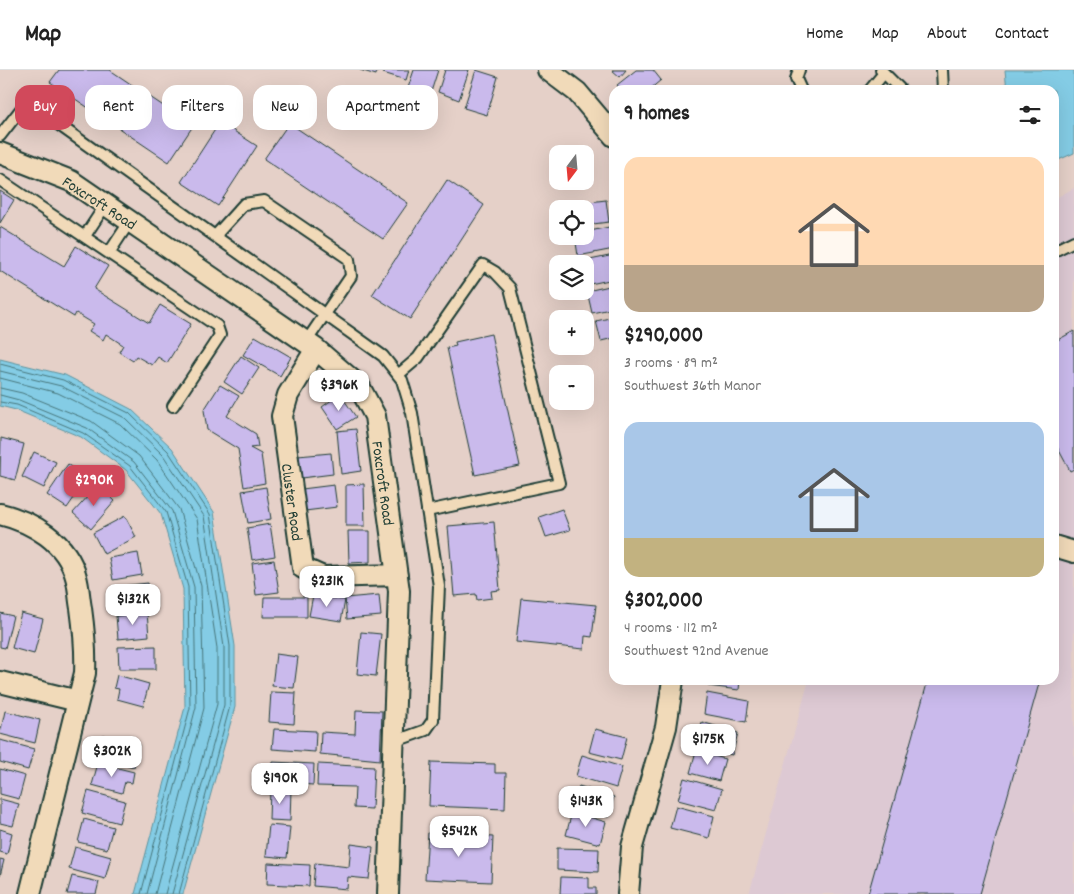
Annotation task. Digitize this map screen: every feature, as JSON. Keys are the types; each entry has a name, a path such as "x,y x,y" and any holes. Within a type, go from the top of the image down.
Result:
{"street":[{"path":"548,70 577,92 609,130"},
{"name":"Foxcroft Road","path":"0,153 71,181 311,345 359,386 375,416 399,591 388,894"},
{"name":"Cluster Road","path":"311,345 288,395 282,416 303,568 323,577 397,575"},
{"path":"0,514 21,519 44,532 63,550 76,576 86,644 85,673 30,894"},
{"path":"1059,548 1074,552"},
{"path":"0,682 78,701"},
{"path":"628,894 632,847 666,727 672,685"}],"lane":[{"path":"799,70 796,79 799,85"},
{"path":"942,70 944,85"},
{"path":"874,85 883,72 895,85"},
{"path":"0,136 20,109 38,110 384,356 402,380 412,413 439,586 433,720 426,730 394,742"},
{"path":"0,180 216,326 220,335 173,406"},
{"path":"215,236 244,204 264,201 349,259 351,276 325,315 311,345"},
{"path":"84,236 106,204"},
{"path":"109,253 130,221"},
{"path":"1059,248 1074,241"},
{"path":"398,375 418,358 483,265 496,272 510,288 559,483 427,512"}],"shaded area":[{"path":"1074,188 1074,894 749,894 808,685 1059,685 1059,196"}],"water":[{"path":"1005,70 1074,70 1074,153 1059,160 1059,85 1006,85"},
{"path":"0,359 65,375 131,409 172,448 214,512 235,646 235,707 183,894 135,894 185,707 183,589 161,514 126,470 81,437 16,410 0,406"}],"building":[{"path":"59,70 110,70 132,85 85,85 85,106 75,99 75,85 54,85 50,82"},
{"path":"360,70 377,70 376,75"},
{"path":"384,70 409,70 406,80 383,73"},
{"path":"414,70 438,70 433,85 409,85"},
{"path":"445,70 469,70 459,100 438,92"},
{"path":"476,70 498,77 487,115 464,108"},
{"path":"612,70 626,70 620,77"},
{"path":"636,70 653,70 661,80 655,85 617,85"},
{"path":"152,98 162,105 162,130 190,130 169,162 121,130 152,130"},
{"path":"215,130 232,130 257,146 218,206 181,182"},
{"path":"284,130 299,130 408,203 383,239 264,159"},
{"path":"447,180 484,205 410,319 372,295"},
{"path":"0,191 14,200 0,223"},
{"path":"606,200 609,222 594,224 594,201"},
{"path":"0,227 64,266 76,246 108,266 94,289 149,323 160,305 191,324 167,363 158,357 152,365 136,356 133,361 119,352 123,345 106,334 103,340 89,331 94,324 76,313 74,317 0,271"},
{"path":"609,227 609,250 578,255 576,245 594,245 594,230"},
{"path":"609,256 609,280 594,283 594,259"},
{"path":"609,286 609,309 594,313 594,310 591,310 589,300 594,300 594,289"},
{"path":"609,318 609,339 601,341 596,321"},
{"path":"1074,331 1074,469 1070,471 1059,450 1059,339"},
{"path":"491,334 520,466 475,475 447,348 456,346 455,342"},
{"path":"255,336 291,357 280,376 243,355"},
{"path":"241,356 259,368 242,394 224,382"},
{"path":"220,385 239,396 227,416 256,434 258,447 250,448 261,454 265,483 244,487 238,449 207,430 204,410"},
{"path":"340,394 356,417 337,429 322,407"},
{"path":"356,429 361,471 341,474 337,431"},
{"path":"1,438 24,444 15,480 0,476"},
{"path":"34,452 56,462 44,488 22,477"},
{"path":"331,453 333,474 301,478 298,456"},
{"path":"68,464 88,478 67,508 47,495"},
{"path":"364,484 365,526 346,526 346,485"},
{"path":"98,485 115,501 91,529 73,513"},
{"path":"334,485 337,507 305,511 302,489"},
{"path":"266,487 271,519 248,523 242,491"},
{"path":"562,509 570,530 546,537 539,517"},
{"path":"125,516 136,537 104,554 93,533"},
{"path":"494,522 500,590 491,591 492,598 477,600 476,594 454,596 448,526"},
{"path":"270,524 275,556 252,560 247,528"},
{"path":"348,531 370,531 370,562 349,563"},
{"path":"138,553 142,575 113,580 109,558"},
{"path":"274,560 279,592 256,595 252,563"},
{"path":"148,583 151,606 115,610 113,587"},
{"path":"313,595 345,600 341,621 309,616"},
{"path":"379,595 381,616 347,619 345,598"},
{"path":"264,597 307,597 307,617 263,617"},
{"path":"521,598 596,605 592,637 585,636 584,649 516,642"},
{"path":"0,613 13,616 5,648 0,647"},
{"path":"21,613 43,619 34,654 12,648"},
{"path":"147,613 149,636 118,639 116,616"},
{"path":"361,632 381,634 376,676 357,674"},
{"path":"156,646 156,669 119,669 118,647"},
{"path":"276,654 298,657 294,688 272,686"},
{"path":"117,675 149,684 143,706 117,699 119,689 114,688"},
{"path":"708,685 740,685 739,690"},
{"path":"927,685 1039,685 980,894 868,894"},
{"path":"271,692 296,693 294,724 269,722"},
{"path":"707,693 749,701 746,722 704,714"},
{"path":"356,710 382,711 380,760 320,754 321,732 355,734"},
{"path":"5,711 40,720 35,743 0,734"},
{"path":"702,722 738,733 732,755 696,744"},
{"path":"274,729 316,731 315,752 272,749"},
{"path":"595,729 627,737 621,760 589,752"},
{"path":"103,735 139,745 134,767 97,757"},
{"path":"0,740 34,749 28,770 0,762"},
{"path":"696,751 725,759 719,781 690,773"},
{"path":"582,755 622,767 616,788 576,776"},
{"path":"273,762 314,764 313,785 272,782"},
{"path":"431,762 495,764 495,773 506,773 505,809 429,806"},
{"path":"98,763 134,772 132,783 125,782 122,793 92,785"},
{"path":"318,764 374,767 372,809 354,808 355,787 317,786"},
{"path":"0,769 25,776 19,799 0,794"},
{"path":"684,778 722,789 716,810 678,800"},
{"path":"579,786 614,797 608,817 573,807"},
{"path":"270,789 291,789 290,821 269,820"},
{"path":"88,791 125,801 119,823 82,813"},
{"path":"0,799 19,804 13,826 0,823"},
{"path":"676,806 714,816 709,838 670,828"},
{"path":"572,812 606,822 600,844 566,835"},
{"path":"84,819 113,827 107,849 78,842"},
{"path":"269,825 290,827 287,858 266,856"},
{"path":"0,829 12,833 7,854 0,852"},
{"path":"428,833 493,837 491,882 425,879"},
{"path":"351,844 373,847 369,879 348,877 347,889 313,886 315,863 349,867"},
{"path":"75,847 111,857 105,879 69,869"},
{"path":"557,848 599,849 598,872 557,870"},
{"path":"0,859 4,860 0,876"},
{"path":"268,863 310,865 309,886 267,884"},
{"path":"72,876 99,882 96,894 67,894"},
{"path":"561,877 589,878 589,888 596,888 596,894 560,894"}]}
